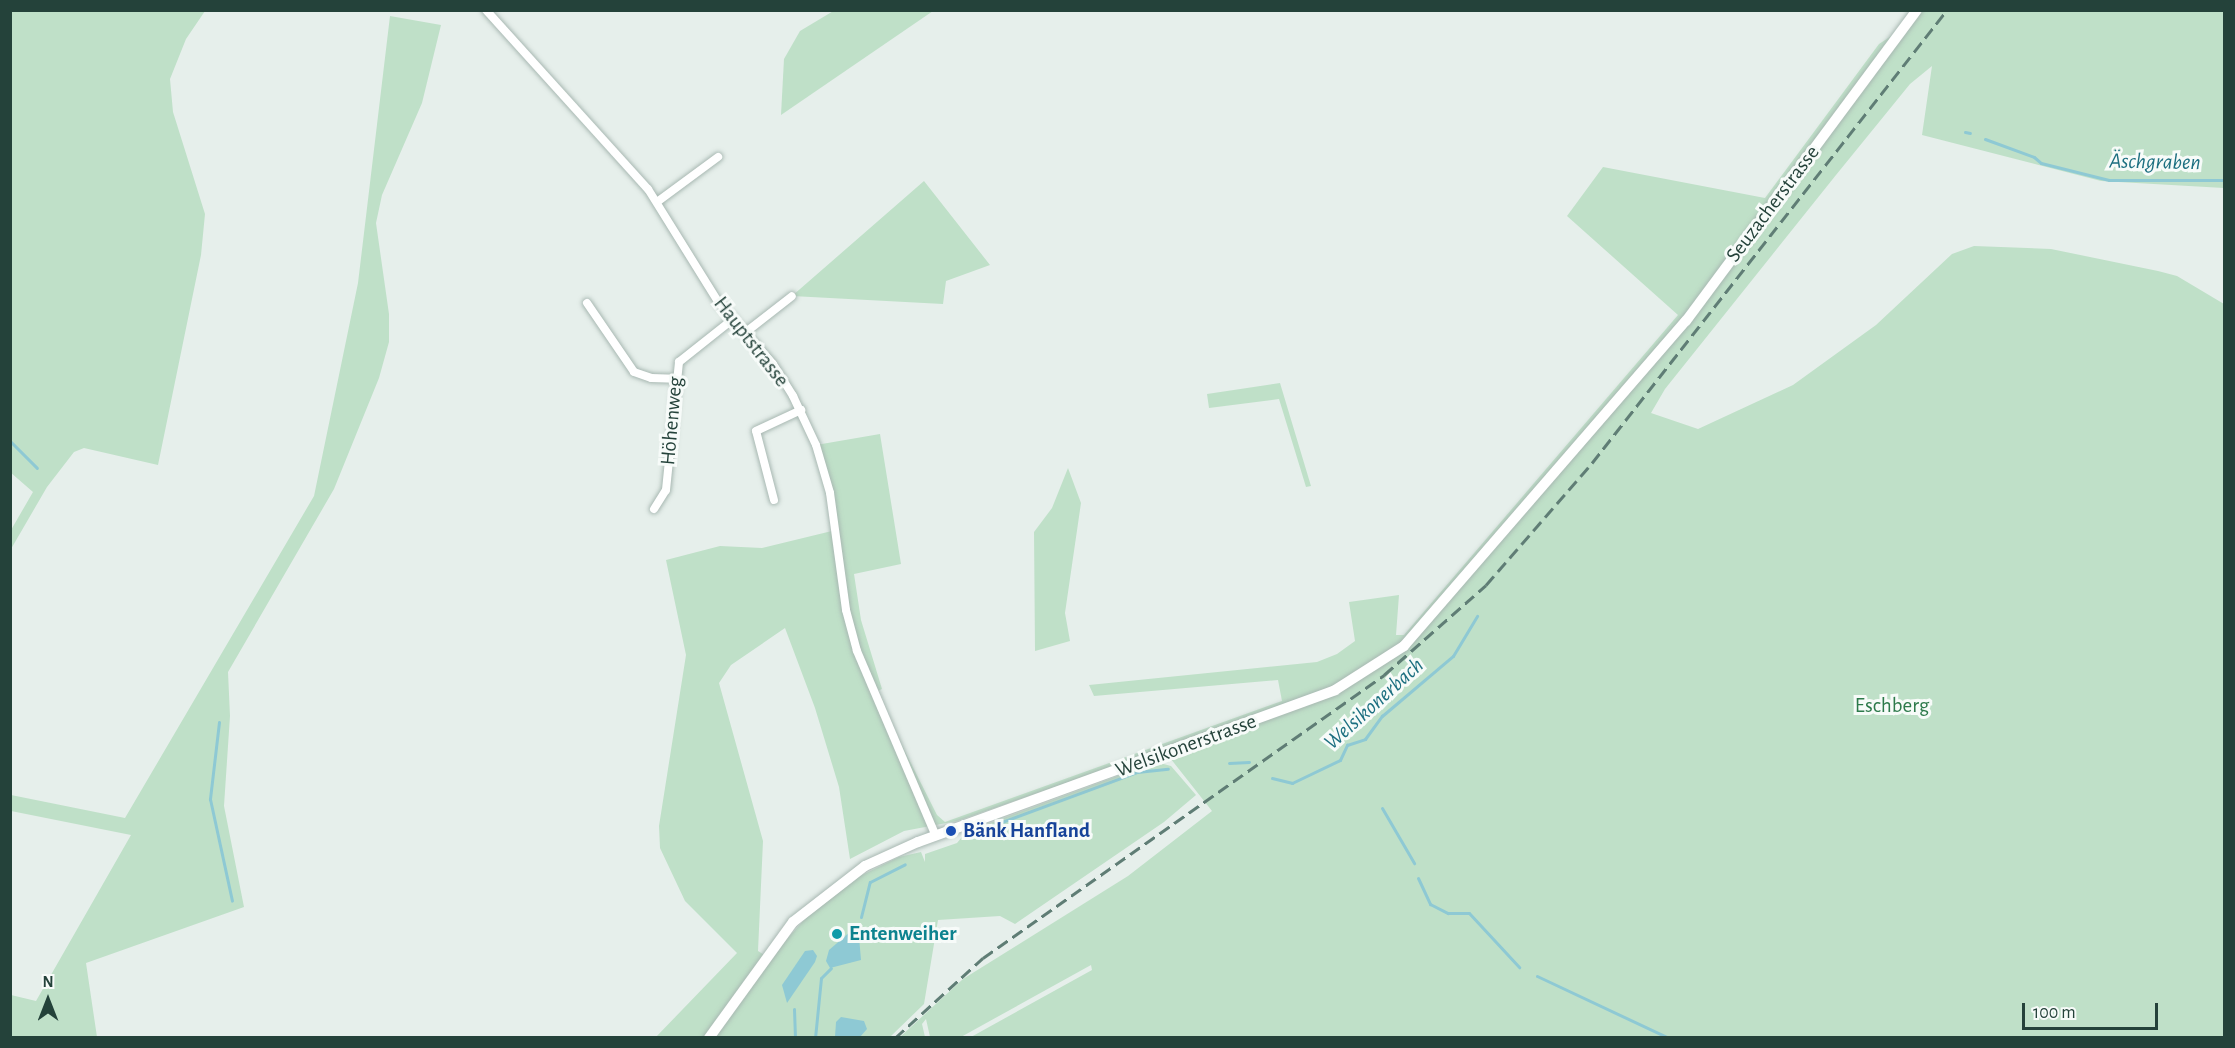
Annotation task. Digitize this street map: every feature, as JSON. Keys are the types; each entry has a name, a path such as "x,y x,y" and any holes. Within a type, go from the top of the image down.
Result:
{"main road":[{"name":"Seuzacherstrasse","path":"1624,393 1686,321 1917,10"},
{"name":"Welsikonerstrasse","path":"709,1038 780,938 817,900 864,866 936,836 1314,698 1374,668 1404,646 1433,616 1624,393"}],"street":[{"name":"Hauptstrasse","path":"486,10 618,154 657,202 733,320 773,364 801,410 830,494 846,610 857,651 936,836"},
{"path":"657,202 718,158"},
{"path":"746,332 792,296"},
{"path":"587,303 634,372 644,377 675,379"},
{"name":"Höhenweg","path":"654,509 666,490 675,379 681,358 733,320"},
{"path":"774,500 756,431 801,410"}],"green space":[{"path":"11,10 205,11 186,39 170,79 173,112 205,214 201,255 158,465 84,448 74,452 47,487 11,549 11,530 33,492 10,472"},
{"path":"835,10 933,11 781,115 784,59 800,31"},
{"name":"Eschberg","path":"1917,11 2224,11 2224,188 2101,181 1922,135 1932,66 1910,84 1836,175 1665,389 1651,413 1698,429 1793,385 1876,325 1952,254 1974,246 2051,249 2158,271 2177,276 2224,304 2224,1037 971,1037 1092,970 1091,965 961,1037 930,1037 926,1019 922,1024 925,1037 900,1037 963,979 1128,876 1212,811 1163,749 957,821 904,831 850,859 839,787 815,708 785,628 731,665 719,683 763,841 758,951 766,956 775,952 807,917 858,877 899,857 921,852 925,862 925,854 957,843 966,832 1156,762 1171,766 1196,795 1164,822 1015,924 1000,916 938,920 924,1004 890,1037 655,1038 737,953 685,901 660,848 659,826 686,655 666,560 720,546 762,548 836,530 816,445 880,434 901,564 854,574 861,620 882,689 875,692 937,815 945,822 1282,701 1278,680 1094,696 1089,685 1317,662 1337,654 1355,641 1349,602 1399,595 1396,635 1404,635 1678,315 1567,216 1603,167 1765,198 1879,44 1905,27"},
{"path":"390,16 441,25 422,103 382,195 376,223 389,314 389,342 379,378 334,489 228,672 230,716 224,806 244,907 86,963 97,1037 11,1037 11,995 36,1001 131,835 11,811 11,795 125,818 314,496 358,283"},
{"path":"924,181 990,265 946,281 943,304 792,296"},
{"path":"1280,383 1311,486 1306,487 1279,399 1209,408 1207,394"},
{"path":"1068,468 1081,503 1065,613 1070,641 1035,651 1034,532 1052,508"}],"water":[{"path":"858,925 861,960 830,968 826,961 829,950"},
{"path":"813,950 817,956 815,962 787,1003 782,985 805,951"},
{"path":"841,1017 864,1021 867,1029 860,1037 835,1037 836,1022"}],"waterway":[{"name":"Äschgraben","path":"1965,132 1970,133"},
{"name":"Äschgraben","path":"1985,139 2034,157 2041,163 2109,180 2224,180"},
{"path":"10,441 37,468"},
{"name":"Welsikonerbach","path":"1272,778 1292,783 1340,760 1347,745 1365,739 1382,716 1453,656 1477,616"},
{"path":"219,722 210,799 232,901"},
{"name":"Welsikonerbach","path":"1229,763 1249,762"},
{"name":"Welsikonerbach","path":"991,826 1137,772 1168,769"},
{"path":"1382,808 1414,863"},
{"name":"Welsikonerbach","path":"861,917 870,882 905,864"},
{"path":"1418,878 1430,904 1448,913 1469,913 1519,967"},
{"name":"Welsikonerbach","path":"815,1038 821,978 831,968"},
{"path":"1537,976 1669,1038"},
{"path":"794,1009 795,1038"}],"railway":[{"path":"895,1038 983,958 1384,675 1486,585 1592,463 1947,10"}],"place":[{"name":"Bänk Hanfland","path":"951,831"},
{"name":"Entenweiher","path":"837,934"}]}
